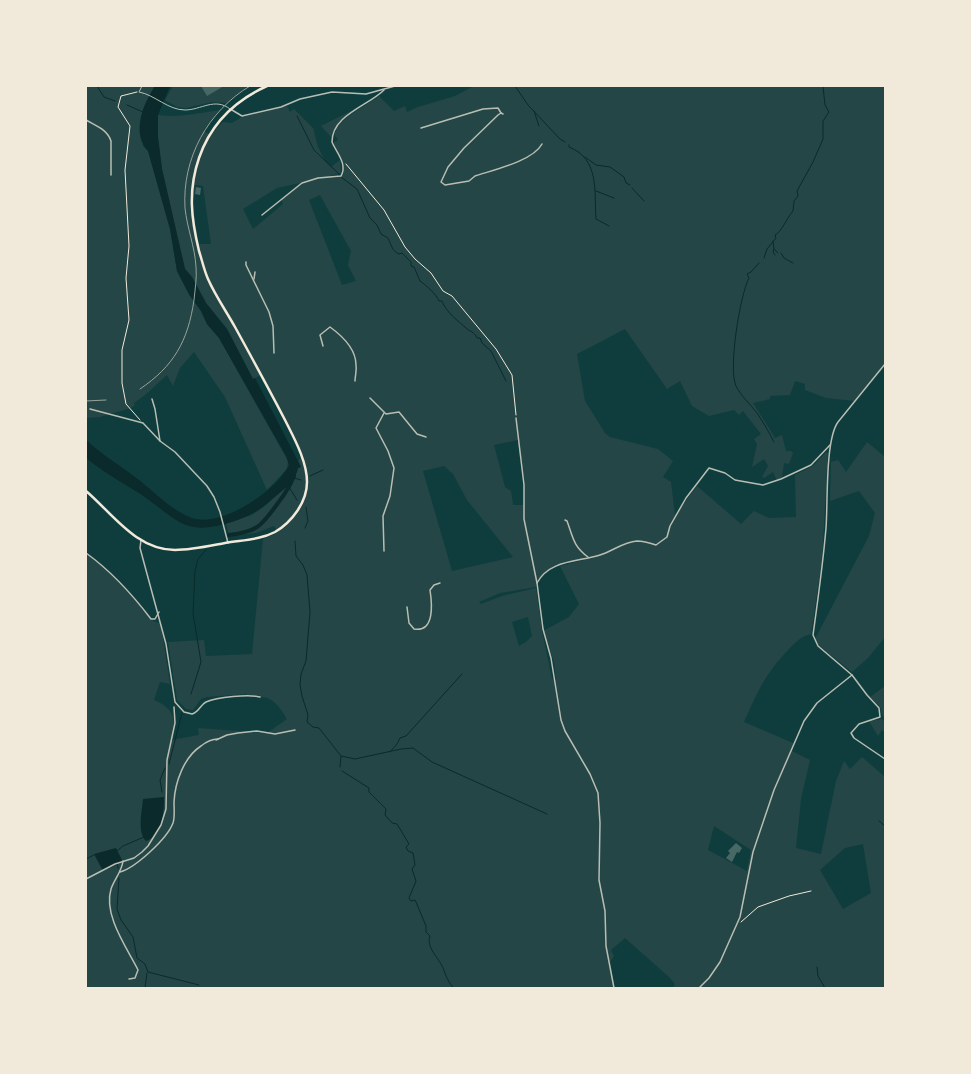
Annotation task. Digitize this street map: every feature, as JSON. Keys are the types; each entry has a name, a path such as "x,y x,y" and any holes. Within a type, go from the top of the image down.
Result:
{"main road":[{"path":"86,490 128,531 141,540 156,547 175,550 266,536 285,524 303,501 307,488 306,474 291,434 278,407 208,279 193,225 191,196 196,169 207,139 214,126 230,109 252,93 267,86"}],"street":[{"path":"230,109 242,116 281,107 300,99 332,92 339,91 362,94 384,90 395,86"},
{"path":"262,215 302,183 318,178 341,176 343,172 342,160 332,142 337,126 343,119 372,100 384,90"},
{"path":"421,128 483,109 498,108 502,113 464,148 448,167 442,182 445,185 469,181 475,176 526,158 537,151 542,144"},
{"path":"86,120 103,129 109,136 111,141 111,175"},
{"path":"246,262 273,324 274,353"},
{"path":"254,281 255,272"},
{"path":"323,346 320,335 330,327 339,334 352,351 356,363 355,381"},
{"path":"885,364 835,426 830,445 826,527 813,635 818,646 852,675 879,708 881,714 877,718 865,721 855,726 852,730 852,736 885,759"},
{"path":"370,398 384,413"},
{"path":"152,399 160,441"},
{"path":"90,409 143,423 160,441 176,452 207,486 220,512 228,543"},
{"path":"384,413 399,412 417,434 426,437"},
{"path":"384,413 376,428 388,450 394,468 390,496 383,516 384,551"},
{"path":"516,418 524,485 524,519 537,583 542,629 552,662 561,720 565,731 590,774 598,793 600,823 599,880 605,911 606,946 614,988"},
{"path":"537,583 548,571 563,564 601,555 615,547 632,542 643,542 656,545 663,541 686,498 709,468 725,474 735,480 763,485 781,480 811,465 830,445"},
{"path":"565,520 567,521 577,548 581,553 589,558"},
{"path":"141,540 140,548 159,612 166,644 174,697 181,710 192,714 198,711 203,704 212,700 260,697"},
{"path":"86,552 108,570 140,604 151,619 155,619 159,612"},
{"path":"407,607 409,623 414,629 417,630 426,626 430,620 430,590 434,585 440,583"},
{"path":"699,988 709,978 720,962 740,916 753,852 774,790 804,720 817,703 852,675"},
{"path":"86,879 123,861 134,858 148,846 163,820 166,801 167,760 175,723 174,707"},
{"path":"120,872 132,868 141,861 173,824 175,795 183,768 198,748 227,735 257,731 275,734 295,730"},
{"path":"123,861 120,872 110,890 110,901 113,918 121,940 138,970 135,978 129,979"}],"lane":[{"path":"142,86 139,92 182,110 219,103 230,109"}],"path":[{"path":"139,92 123,95 119,99 118,107 130,126 125,170 129,246 126,278 129,320 122,345 122,383 126,404 143,423"},
{"path":"342,160 384,210 405,247 416,260 431,273 443,292 452,296 496,349 512,375 516,398 516,418"},
{"path":"736,926 758,907 789,896 811,891"}],"shaded area":[{"path":"86,86 155,86 142,112 143,146 148,151 170,229 177,271 189,295 201,311 207,324 219,338 288,461 287,469 267,490 225,397 194,352 180,368 173,386 167,375 134,403 135,405 131,408 100,417 86,418"},
{"path":"155,86 170,86 158,115 158,137 162,169 185,269 192,277 206,303 227,329 253,379 255,378 301,467 298,468 297,473 291,483 261,509 232,522 203,528 182,524 142,495 106,473 86,458 86,440 142,482 176,510 192,518 204,520 218,518 247,505 261,496 273,486 289,465 286,456 219,338 207,324 177,271 170,229 148,151 140,136 143,110 146,101"},
{"path":"173,86 248,86 226,103 212,102 186,108 177,107 165,100"},
{"path":"474,86 885,86 885,363 854,401 826,398 805,390 805,384 795,381 790,395 770,396 770,399 753,403 775,438 782,435 786,451 791,451 793,453 789,464 784,463 782,477 777,481 773,472 764,478 762,477 768,466 764,459 752,467 757,444 754,439 761,434 743,411 739,415 734,410 709,416 692,406 680,381 667,389 625,329 577,354 585,401 605,433 610,437 658,449 673,461 663,477 671,482 675,515 697,486 741,524 754,511 769,518 796,517 795,475 813,466 826,452 828,453 822,561 811,634 804,636 796,642 774,667 758,692 744,722 793,743 794,745 792,751 810,760 801,799 796,848 821,854 836,781 844,761 850,769 862,757 885,777 885,988 673,988 675,984 669,977 625,938 611,950 614,956 610,962 615,988 86,988 86,555 87,554 108,571 140,604 151,620 161,624 170,684 160,682 154,700 161,703 170,711 174,720 172,740 199,735 198,728 267,733 287,719 273,701 265,697 260,697 259,695 247,694 207,697 201,699 193,710 186,709 177,700 168,642 204,640 206,656 252,654 263,539 278,532 274,526 256,533 229,536 226,523 252,515 266,505 277,495 298,468 301,467 298,461 302,457 261,375 253,379 227,329 206,303 192,277 185,269 162,169 158,137 158,115 181,116 219,110 203,131 210,134 223,122 232,123 242,117 287,106 290,112 294,109 313,128 318,147 325,161 331,167 340,160 341,173 330,176 335,178 344,173 342,159 334,144 334,141 336,142 338,139 335,136 336,130 345,119 352,114 379,96 394,111 405,106 407,112 418,107 455,96","holes":["300,183 281,199 283,204 253,229 243,209 277,188","195,185 203,186 211,244 199,244 193,210","320,195 351,251 348,265 356,281 342,285 309,200","518,440 524,487 524,505 513,505 511,491 505,487 494,445","444,466 453,474 467,500 513,557 452,571 423,471","592,558 560,566 579,604 569,617 543,631 554,662 556,680 552,679 542,631 536,588 502,596 481,604 479,602 500,593 536,587 538,580 550,569 577,560","528,617 532,636 519,646 512,622","714,826 751,850 747,871 708,850","863,844 871,893 843,909 820,870 845,848"]},
{"path":"353,110 339,122 331,137 321,126"},
{"path":"867,442 885,457 885,637 868,658 852,672 818,645 815,639 869,536 875,513 859,491 830,501 831,462 838,460 846,472"},
{"path":"885,686 885,717 883,717 880,707 870,697"},
{"path":"882,719 885,722 885,732 882,730 878,736 869,721"},
{"path":"164,797 163,816 159,828 152,838 146,841 143,837 141,827 143,799"},
{"path":"116,848 123,862 103,871 94,854"}],"building":[{"path":"201,86 224,86 207,96"},
{"path":"196,187 201,188 200,195 195,194"},
{"path":"736,843 742,848 739,853 737,852 732,862 726,858 730,853 728,851"}],"waterway":[{"path":"97,86 104,97 115,101"},
{"path":"515,86 528,105 560,139 565,142"},
{"path":"764,258 767,249 776,238 775,235 780,231 793,211 794,201 798,196 797,191 813,162 823,139 823,121 829,112 825,105 823,86"},
{"path":"127,105 143,112"},
{"path":"534,111 539,126"},
{"path":"297,116 314,150 339,174"},
{"path":"569,145 569,147 579,152 591,168 595,188 596,219 609,226"},
{"path":"585,157 596,165 610,167 624,177 626,183 630,185"},
{"path":"341,177 357,189 370,218 377,225 381,234 388,238 395,251 399,254 402,253 411,262 411,266 414,267 420,281 431,290 439,301 442,301 452,316 477,338 480,338 482,343 491,351 506,381"},
{"path":"632,188 644,201"},
{"path":"596,191 614,198"},
{"path":"773,241 774,249 778,253"},
{"path":"774,249 773,252 775,255"},
{"path":"781,253 784,258 793,263"},
{"path":"759,263 751,272 747,274 749,278 742,300 736,332 733,364 734,377 738,390 757,413 774,442"},
{"path":"310,476 323,470"},
{"path":"229,535 247,532 263,522 285,493 294,476"},
{"path":"294,478 301,480"},
{"path":"289,487 297,500"},
{"path":"305,528 308,521 306,507"},
{"path":"295,541 296,556 303,565 307,575 310,612 306,661 301,674 300,685 308,715 307,722 313,727 319,728 341,756 340,767"},
{"path":"191,694 201,662 193,613 195,571 198,559 206,550"},
{"path":"390,752 400,738 406,736 462,674"},
{"path":"169,764 182,713"},
{"path":"341,756 355,759 401,749 413,748 432,762 547,814"},
{"path":"162,792 160,780 165,768"},
{"path":"342,771 369,788 369,792 386,809 385,815 392,823 397,824 409,844 406,847 408,851 413,853 415,865 412,869 416,881 409,898 411,901 415,900 426,926 426,932 430,936 429,940 431,949 454,988"},
{"path":"879,821 885,826"},
{"path":"117,851 123,846 144,837"},
{"path":"86,859 94,855"},
{"path":"117,864 118,868"},
{"path":"119,878 117,909 121,920 133,937 137,958 145,964 148,972 199,985"},
{"path":"817,967 818,976 825,988"},
{"path":"145,988 147,973"}],"railway":[{"path":"140,389 162,371 178,351 188,328 191,315 196,284 196,271 194,252 185,208 185,189 193,154 210,122 235,96 250,86"},
{"path":"86,401 106,400"}]}
